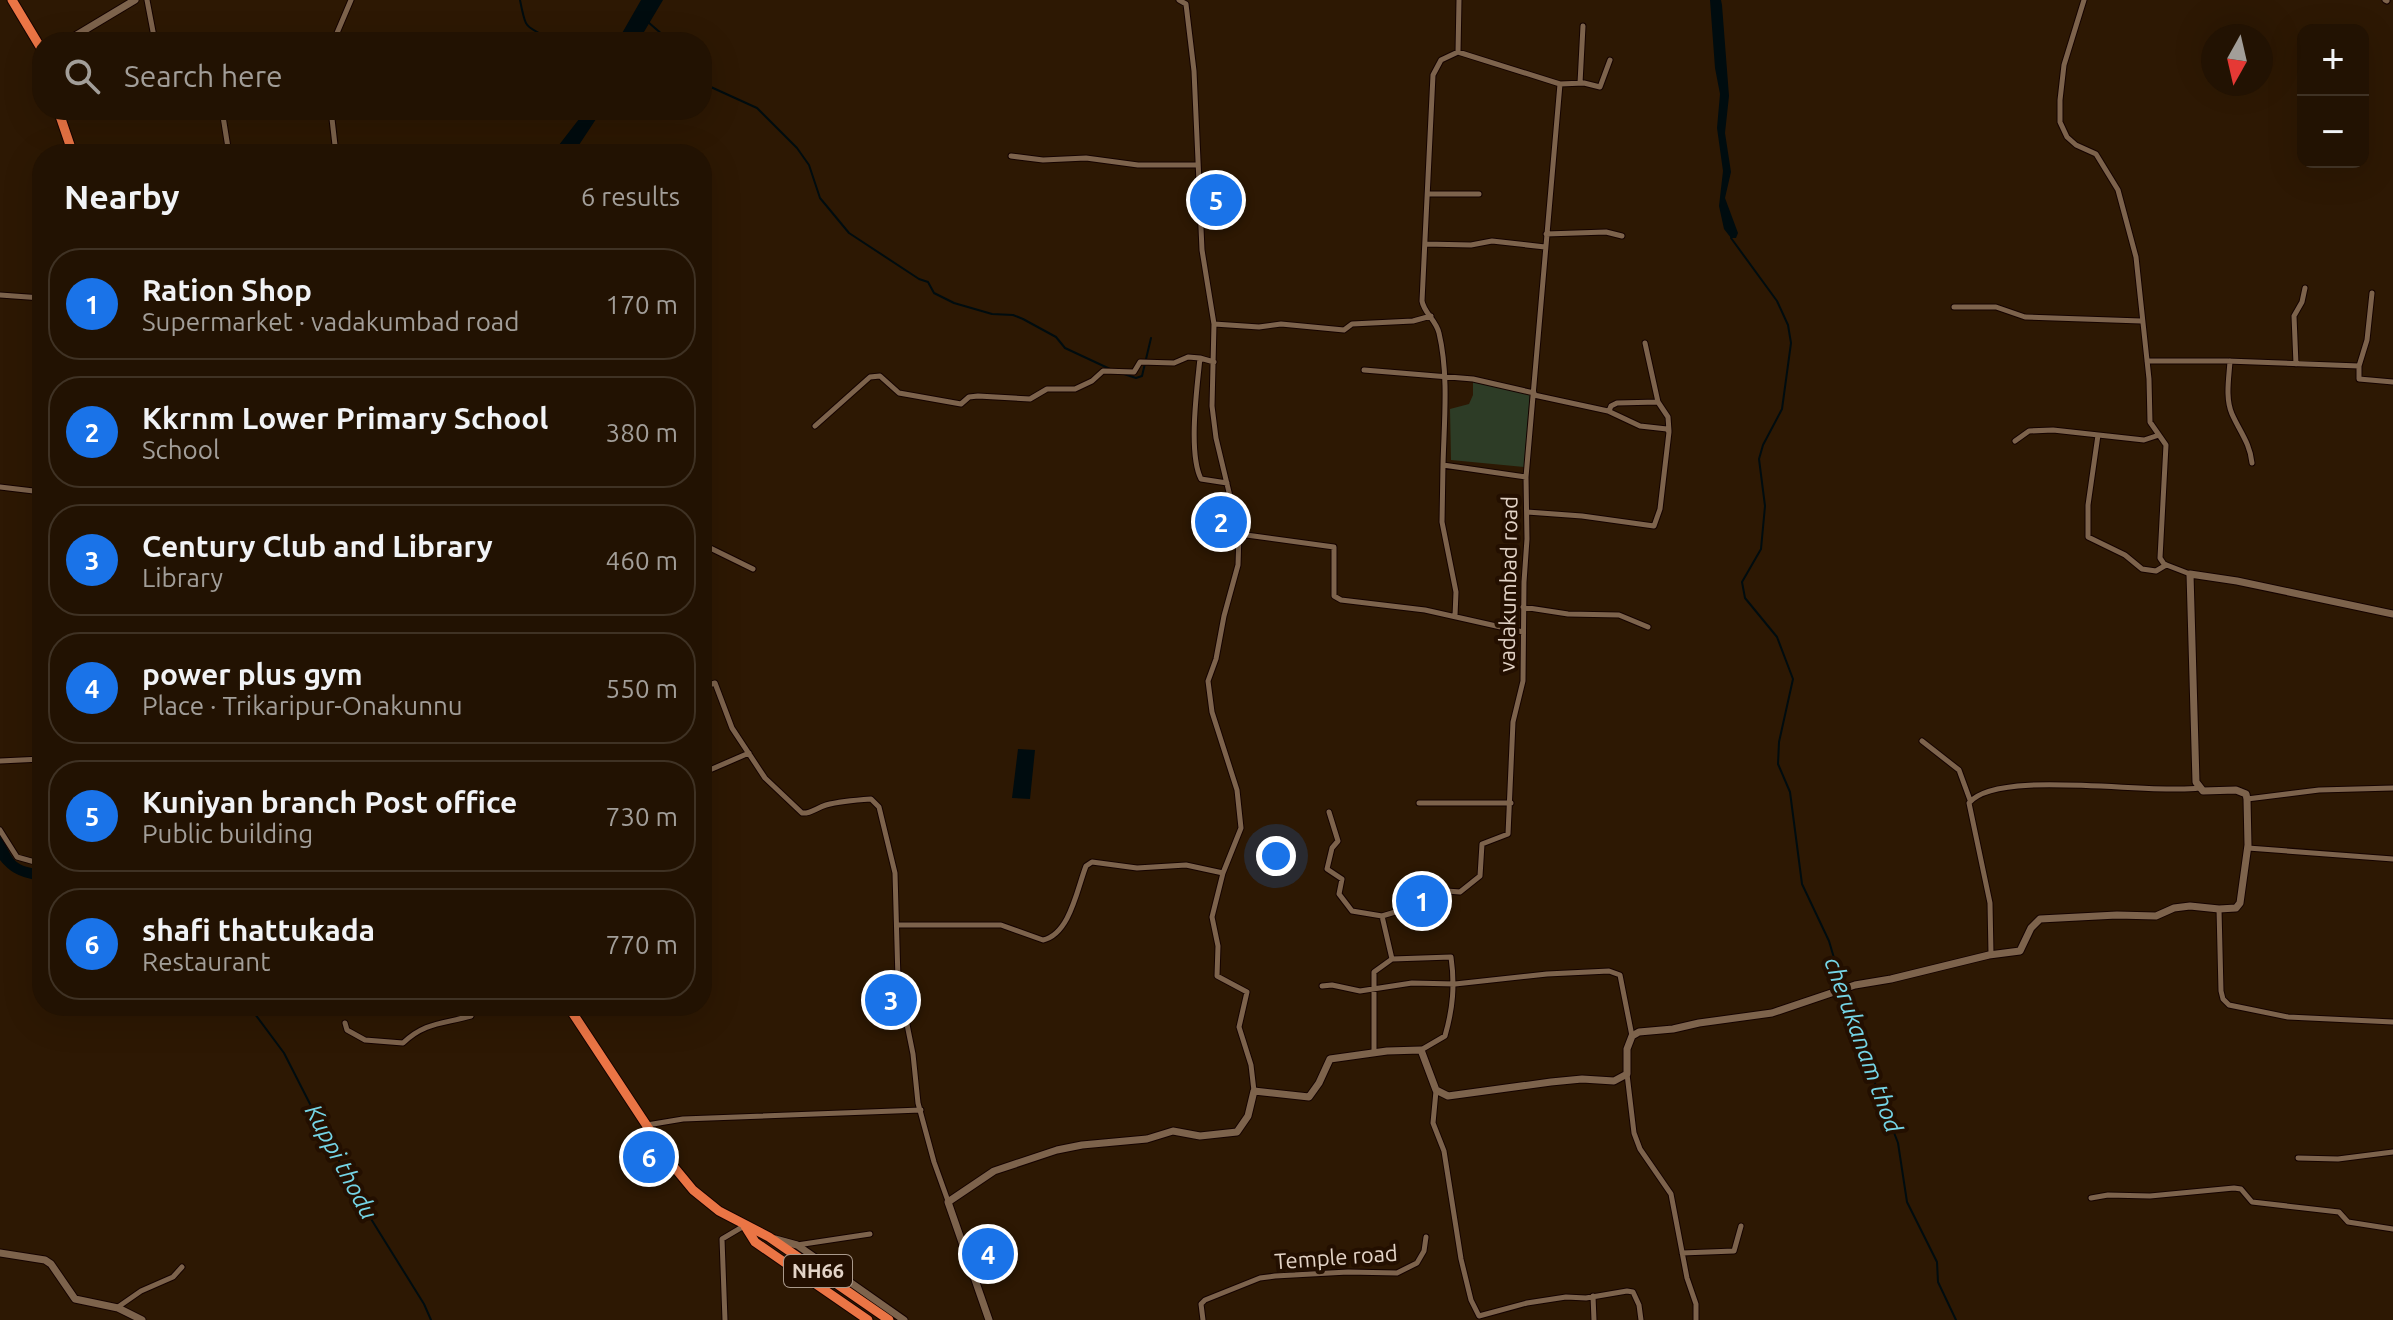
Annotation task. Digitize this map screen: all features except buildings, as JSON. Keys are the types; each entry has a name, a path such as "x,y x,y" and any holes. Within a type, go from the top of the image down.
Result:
{"highway":[{"path":"12,0 32,33"},
{"path":"61,120 70,144"},
{"name":"NH66","path":"575,1016 674,1167 693,1190 719,1211 769,1237 889,1320"},
{"name":"NH66","path":"745,1226 755,1242 868,1320"}],"street":[{"path":"82,32 135,0"},
{"path":"147,0 153,32"},
{"path":"340,32 351,0"},
{"path":"948,1202 994,1171 1057,1150 1147,1139 1173,1131 1200,1136 1237,1132 1248,1116 1254,1091 1251,1065 1239,1027 1247,992 1217,976 1218,946 1212,917 1223,873 1241,828 1237,790 1212,712 1208,681 1238,565 1239,534 1216,438 1212,406 1214,324 1202,250 1194,71 1186,4 1179,0"},
{"path":"1458,52 1459,0"},
{"path":"2084,0 2064,65 2060,122 2067,137 2096,154 2118,190 2136,257 2150,422 2166,445 2160,558 2166,565 2190,574 2393,614"},
{"path":"1580,83 1583,26"},
{"path":"1455,616 1456,592 1442,522 1443,376 1439,330 1422,301 1433,75 1441,60 1458,52 1560,84 1580,83 1600,87 1610,60"},
{"path":"1526,477 1560,84"},
{"path":"224,120 227,144"},
{"path":"332,120 335,144"},
{"path":"1011,156 1043,160 1086,158 1138,165 1197,165"},
{"path":"1428,194 1479,194"},
{"path":"1546,234 1606,232 1622,236"},
{"path":"1425,244 1471,245 1492,241 1545,247"},
{"path":"2296,364 2294,316 2305,288"},
{"path":"2372,293 2359,379 2393,382"},
{"path":"0,295 32,297"},
{"path":"1954,307 1996,307 2025,317 2141,321"},
{"path":"1214,324 1259,327 1281,324 1344,330 1352,324 1413,321 1431,316"},
{"path":"1527,512 1654,526 1660,509 1669,432 1668,417 1658,402 1645,343"},
{"path":"815,426 870,377 880,376 899,393 961,404 969,397 1030,399 1047,389 1075,389 1092,381 1103,371 1134,372 1140,362 1174,363 1188,357 1214,362"},
{"path":"1200,358 1195,435 1197,471 1201,479 1227,483"},
{"path":"2147,361 2359,366"},
{"path":"2230,361 2228,400 2247,440 2252,463"},
{"path":"1364,370 1473,379 1609,411 1632,424 1667,429 1669,432"},
{"path":"1609,411 1617,403 1658,402"},
{"path":"2015,441 2029,431 2053,430 2144,440 2159,435"},
{"path":"2098,435 2088,505 2088,537 2125,555 2142,569 2156,571 2166,565"},
{"name":"vadakumbad road","path":"1382,916 1390,911 1410,909 1417,890 1433,888 1460,892 1480,876 1482,844 1508,834 1513,722 1523,681 1526,477 1443,465"},
{"path":"0,487 32,491"},
{"path":"1239,534 1334,547 1334,596 1341,600 1373,602 1455,616 1523,632"},
{"path":"712,549 753,569"},
{"path":"2190,574 2194,743 2199,788"},
{"path":"1523,607 1568,614 1619,615 1648,627"},
{"path":"712,684 715,683 732,728 765,778 802,813 809,814 821,807 848,800 871,799 879,807 895,873 898,980 921,1110 948,1202 989,1320"},
{"path":"1922,741 1959,770 1970,800 1972,825 1990,903 1991,954"},
{"path":"712,769 749,753"},
{"path":"0,761 32,759"},
{"path":"1632,1036 1639,1032 1772,1013 1855,985 1991,954 2020,951 2031,928 2040,919 2156,916 2174,908 2236,908 2240,903 2248,848 2247,799 2246,794 2236,790 2031,785 1996,788 1970,800"},
{"path":"2247,799 2292,792 2393,788"},
{"path":"1419,803 1511,803"},
{"path":"1329,812 1338,841 1332,848 1327,869 1342,879 1339,894 1352,911 1382,916 1392,959"},
{"path":"0,830 17,857 32,861"},
{"path":"2248,848 2393,859"},
{"path":"898,925 1001,925 1043,940 1060,930 1086,866 1092,862 1137,868 1186,865 1223,873"},
{"path":"2219,909 2221,991 2229,1005 2322,1021 2393,1022"},
{"path":"1254,1091 1309,1097 1330,1059 1421,1050 1445,1036 1455,984 1451,957 1392,959 1374,972 1374,1053"},
{"path":"1322,986 1360,991 1412,983 1455,984 1547,974 1609,971 1620,975 1632,1036 1627,1049 1627,1074 1634,1133 1640,1149 1671,1194 1696,1304 1696,1320"},
{"path":"345,1023 347,1030 365,1040 403,1043 415,1031 437,1022 471,1016"},
{"path":"1421,1050 1436,1090 1433,1123 1444,1151 1461,1259 1471,1300 1479,1316 1553,1299 1627,1291 1633,1292 1641,1320"},
{"path":"1436,1090 1448,1096 1461,1095 1566,1081 1614,1081 1627,1074"},
{"path":"647,1125 683,1119 921,1110"},
{"path":"2298,1158 2338,1159 2393,1152"},
{"path":"2091,1198 2234,1188 2241,1189 2252,1202 2339,1212 2348,1222 2393,1229"},
{"path":"725,1320 722,1239 745,1226"},
{"path":"1682,1253 1734,1251 1741,1226"},
{"path":"797,1245 870,1234"},
{"path":"769,1237 797,1245 904,1320"},
{"name":"Temple road","path":"1203,1320 1201,1304 1205,1300 1260,1278 1348,1272 1397,1273 1417,1263 1424,1251 1426,1237"},
{"path":"0,1253 45,1260 75,1299 118,1308 142,1320"},
{"path":"118,1308 141,1291 173,1277 182,1267"},
{"path":"1593,1296 1594,1320"},
{"path":"1500,1320 1501,1311"}],"shaded area":[{"path":"641,0 663,0 644,32 623,32"},
{"path":"1710,0 1721,0 1722,5 1729,96 1725,133 1731,172 1725,198 1738,233 1736,238 1731,238 1724,229 1719,206 1723,171 1717,128 1720,94"},
{"path":"578,120 595,120 580,144 560,144"},
{"path":"1232,504 1237,531 1206,529 1208,515 1224,512"},
{"path":"1018,749 1035,750 1030,799 1012,798"},
{"path":"0,835 11,856 32,868 32,879 9,869 0,860"}],"green space":[{"path":"1473,381 1530,394 1524,467 1451,460 1450,409 1469,404"}],"waterway":[{"path":"520,0 526,24 537,32"},
{"path":"648,22 660,32"},
{"path":"712,88 757,108 797,148 809,165 820,198 849,233 928,282 934,293 954,303 1023,319 1056,337 1065,348 1110,369"},
{"name":"cherukanam thod","path":"1731,238 1777,301 1788,325 1791,343 1782,409 1759,459 1765,506 1761,549 1742,582 1745,598 1777,637 1793,679 1779,742 1778,764 1790,792 1802,884 1829,941 1842,985"},
{"path":"1124,374 1136,378 1142,376 1151,338"},
{"name":"cherukanam thod","path":"1845,991 1868,1043 1873,1078 1898,1143 1907,1202 1937,1262 1938,1282 1956,1320"},
{"name":"Kuppi thodu","path":"256,1016 284,1053 358,1198 431,1320"}],"place":[{"name":"Kuniyan branch Post office","path":"1216,200"},
{"name":"Kkrnm Lower Primary School","path":"1221,522"},
{"name":"Ration Shop","path":"1422,901"},
{"name":"Century Club and Library","path":"891,1000"},
{"name":"shafi thattukada","path":"649,1157"},
{"name":"power plus gym","path":"988,1254"}]}
